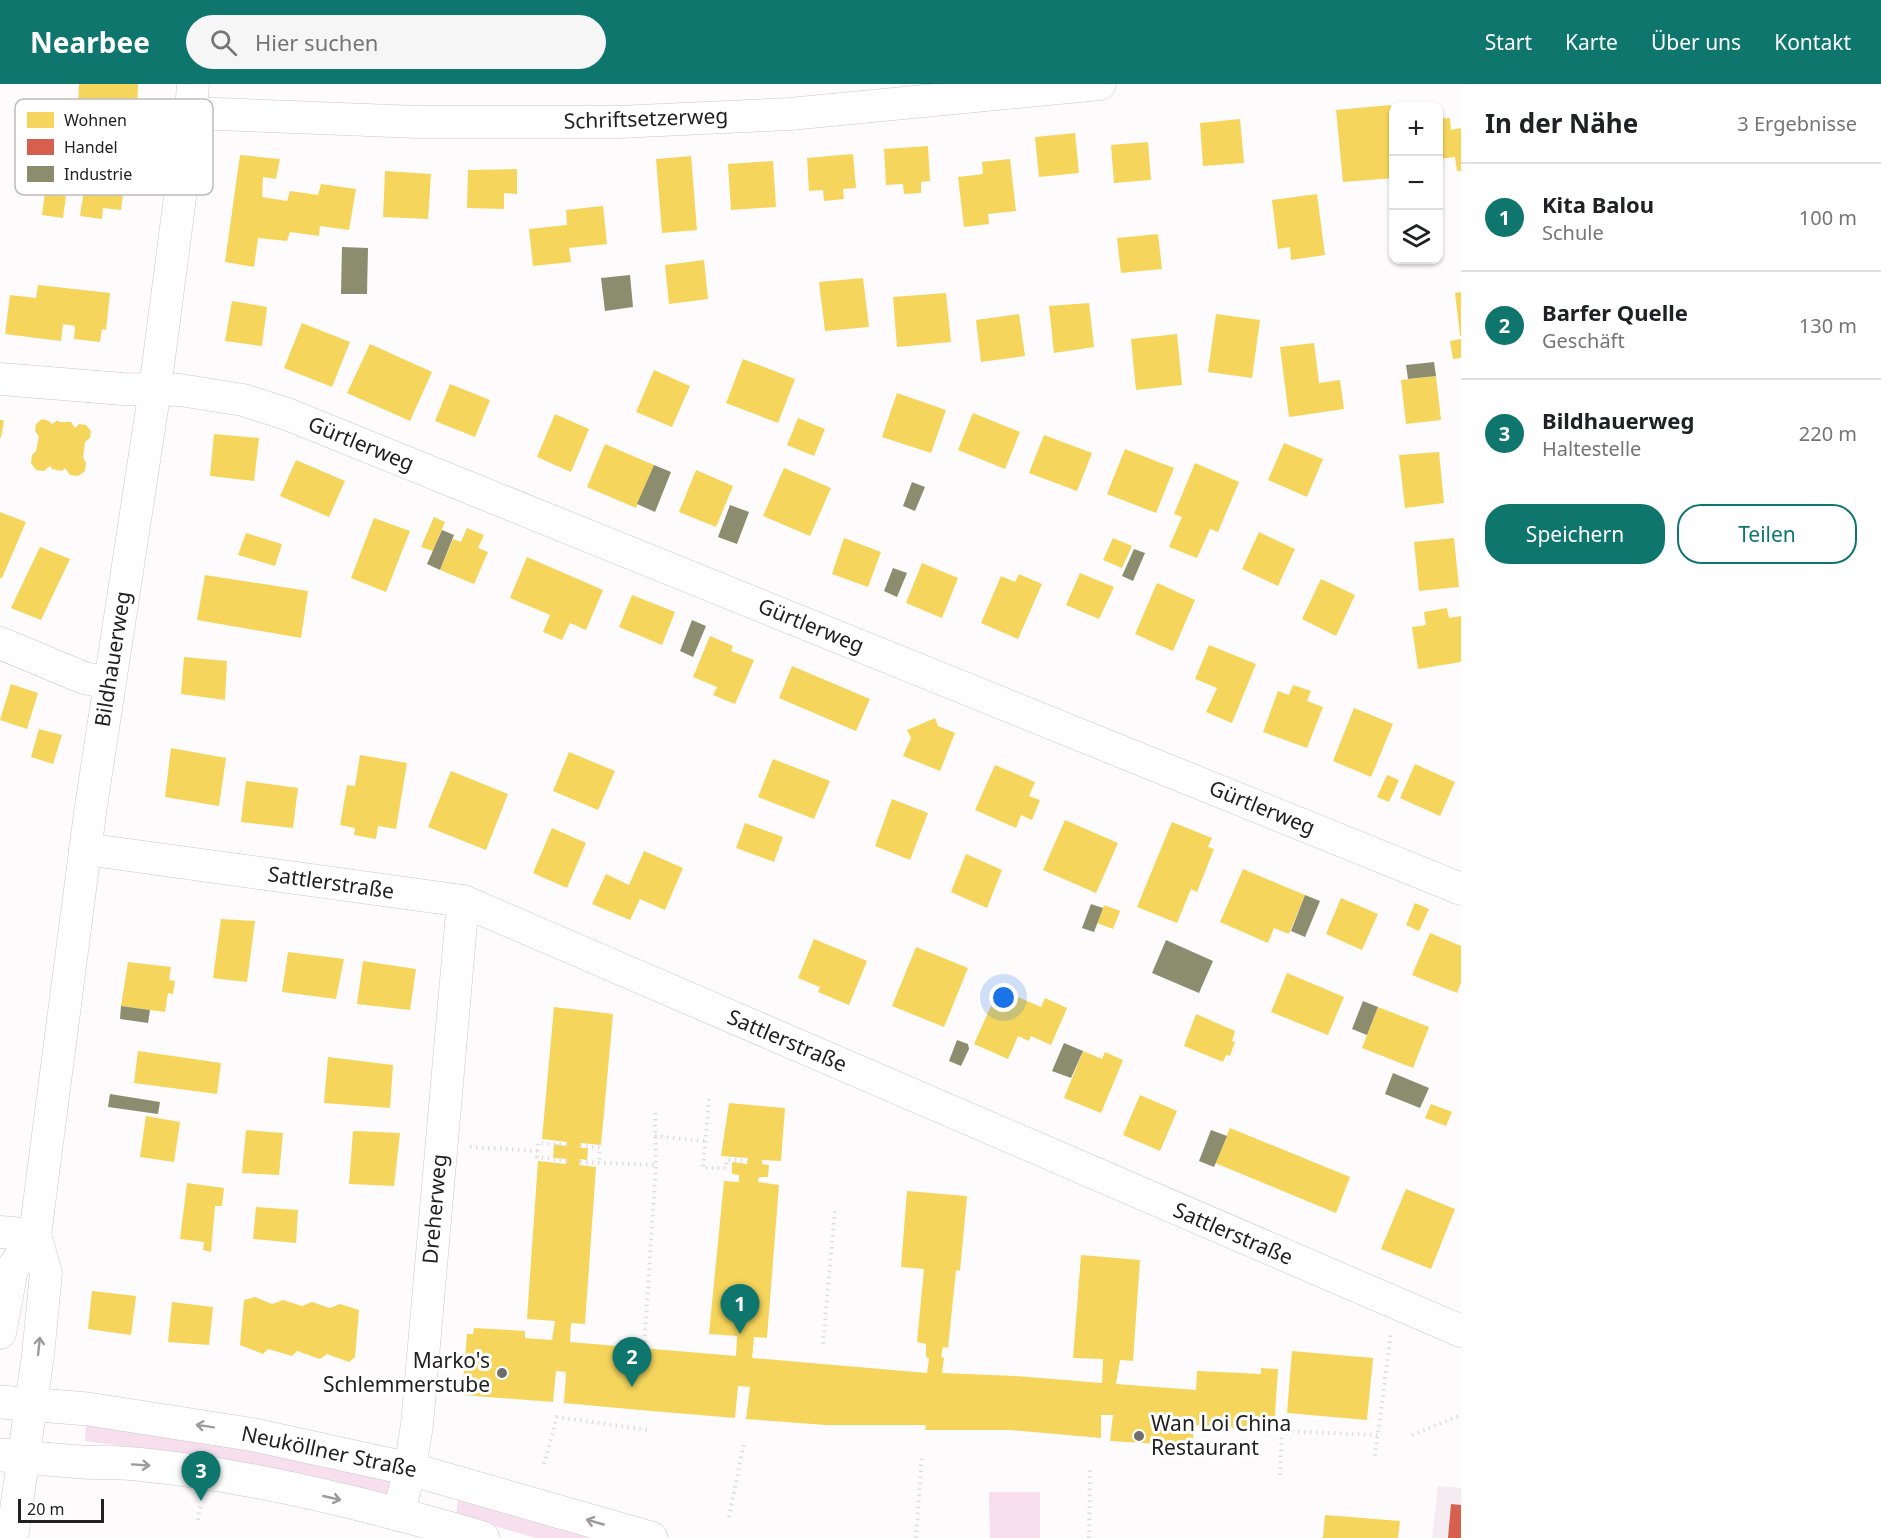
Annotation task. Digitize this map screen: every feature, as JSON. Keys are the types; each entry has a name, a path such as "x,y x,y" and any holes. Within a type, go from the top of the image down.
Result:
{"main road":[{"name":"Neuköllner Straße","path":"16,1403 88,1409 216,1428 410,1469 651,1538"},
{"name":"Neuköllner Straße","path":"12,1456 144,1464 210,1474 296,1490 483,1538"}],"street":[{"name":"Schriftsetzerweg","path":"213,101 418,122 618,122 790,114 1100,84"},
{"name":"Bildhauerweg","path":"12,1538 12,1456 16,1403 46,1273 34,1235 85,849 155,389 180,195"},
{"name":"Gürtlerweg","path":"0,379 123,389 180,390 243,400 286,414 1461,889"},
{"path":"0,643 84,678 110,683"},
{"name":"Sattlerstraße","path":"85,849 463,901 1461,1331"},
{"name":"Dreherweg","path":"398,1515 410,1469 417,1425 463,901"},
{"path":"0,1232 34,1235"},
{"name":"Bildhauerweg","path":"0,1333 12,1269 34,1235"}],"path":[{"path":"710,1099 703,1168 726,1168 727,1160 748,1161"},
{"path":"644,1348 656,1165 655,1111"},
{"path":"655,1136 705,1141"},
{"path":"567,1145 538,1143 537,1157 567,1161"},
{"path":"580,1146 600,1148 600,1163"},
{"path":"460,1147 538,1151"},
{"path":"580,1162 656,1165"},
{"path":"823,1344 835,1209"},
{"path":"1375,1456 1392,1326"},
{"path":"1412,1435 1461,1415"},
{"path":"544,1464 557,1417 647,1430"},
{"path":"1280,1475 1282,1431 1377,1436"},
{"path":"729,1518 744,1443"},
{"path":"916,1538 922,1455"},
{"path":"1089,1538 1090,1467"},
{"path":"198,1520 201,1501"}],"shaded area":[{"path":"86,1424 246,1448 391,1482 388,1495 180,1454 85,1441"},
{"path":"1438,1486 1461,1488 1461,1538 1432,1538"},
{"path":"989,1492 1040,1492 1040,1538 990,1538"},
{"path":"458,1499 596,1538 536,1538 456,1515"}],"building: Wohnen":[{"path":"79,84 138,84 137,99 78,99"},
{"path":"1389,105 1389,178 1343,182 1336,110"},
{"path":"1450,118 1451,130 1461,128 1461,171 1457,171 1455,157 1443,158 1443,119"},
{"path":"1240,119 1244,163 1203,166 1200,123"},
{"path":"1075,133 1079,173 1039,177 1035,137"},
{"path":"1148,142 1151,180 1114,183 1111,145"},
{"path":"928,146 930,181 921,182 921,193 904,194 903,184 886,185 884,149"},
{"path":"853,154 856,188 843,189 844,199 824,201 823,190 809,191 807,158"},
{"path":"240,155 280,159 276,179 263,177 262,197 287,201 290,191 318,195 321,184 356,189 349,230 320,226 319,236 290,232 287,241 258,238 254,267 225,262"},
{"path":"691,156 697,230 662,233 656,159"},
{"path":"1010,159 1016,211 988,214 989,224 964,227 958,177 983,174 982,162"},
{"path":"773,161 776,207 731,210 728,164"},
{"path":"517,169 517,194 504,193 504,209 467,208 468,170"},
{"path":"385,171 431,174 428,219 383,217"},
{"path":"1317,194 1325,255 1291,260 1290,247 1278,249 1272,200"},
{"path":"45,195 66,196 63,218 42,215"},
{"path":"83,195 123,195 121,210 103,208 102,219 80,216"},
{"path":"603,206 607,244 569,248 571,262 533,266 529,229 567,225 566,210"},
{"path":"1158,234 1162,269 1121,273 1117,238"},
{"path":"704,260 708,299 669,304 665,265"},
{"path":"863,278 869,327 825,331 819,282"},
{"path":"38,285 110,293 106,330 102,329 100,342 74,339 75,326 63,324 61,341 5,334 10,295 36,298"},
{"path":"1461,292 1461,336 1460,336 1455,293"},
{"path":"946,293 951,342 897,347 893,297"},
{"path":"232,301 267,307 262,346 225,341"},
{"path":"1089,303 1094,347 1054,353 1049,306"},
{"path":"1019,314 1025,356 981,362 976,320"},
{"path":"1216,314 1260,320 1252,378 1208,372"},
{"path":"302,323 350,342 332,387 284,368"},
{"path":"1177,334 1182,385 1136,390 1131,339"},
{"path":"1461,339 1461,358 1453,359 1450,341"},
{"path":"1314,343 1319,383 1340,380 1344,409 1289,417 1280,347"},
{"path":"370,344 432,372 410,421 347,393"},
{"path":"743,359 795,379 778,423 726,403"},
{"path":"654,370 690,386 672,427 636,412"},
{"path":"1436,376 1441,420 1406,424 1401,380"},
{"path":"450,384 490,400 475,437 435,421"},
{"path":"897,393 946,410 931,453 882,437"},
{"path":"973,413 1020,432 1005,469 958,450"},
{"path":"555,414 589,429 571,472 537,457"},
{"path":"798,418 825,429 814,456 787,445"},
{"path":"42,419 52,424 58,420 59,422 71,422 75,428 79,424 86,425 91,431 90,438 85,442 83,458 86,462 85,471 78,476 70,475 65,468 62,471 52,469 50,466 44,471 36,470 31,463 39,436 35,431 36,424"},
{"path":"0,420 4,420 1,438 0,438"},
{"path":"214,434 259,438 254,481 210,476"},
{"path":"1044,435 1092,453 1077,491 1029,473"},
{"path":"1284,443 1323,459 1307,497 1268,480"},
{"path":"605,444 654,465 636,508 587,487"},
{"path":"1125,449 1174,468 1156,513 1107,494"},
{"path":"1439,452 1444,503 1405,508 1399,455"},
{"path":"296,460 345,481 329,517 280,496"},
{"path":"1195,463 1239,482 1218,532 1210,529 1197,558 1169,547 1182,517 1174,514"},
{"path":"784,468 831,488 810,536 763,516"},
{"path":"696,470 733,486 716,527 679,512"},
{"path":"0,512 26,522 2,578 0,578"},
{"path":"434,517 445,522 433,551 421,547"},
{"path":"374,518 410,531 386,592 351,578"},
{"path":"467,528 484,535 478,548 488,552 474,584 440,570 453,539 461,542"},
{"path":"1259,532 1295,549 1278,586 1242,569"},
{"path":"246,533 282,544 275,566 238,555"},
{"path":"844,538 881,552 868,587 832,574"},
{"path":"1113,538 1132,546 1122,568 1103,560"},
{"path":"1454,538 1459,587 1419,591 1414,542"},
{"path":"40,547 70,559 41,620 11,608"},
{"path":"527,557 603,590 586,630 570,623 562,640 543,632 550,615 510,598"},
{"path":"922,563 958,578 942,618 906,603"},
{"path":"1080,573 1114,587 1099,619 1066,605"},
{"path":"1019,574 1042,584 1018,639 981,623 1001,576 1015,582"},
{"path":"205,575 308,591 301,638 197,620"},
{"path":"1321,579 1355,595 1336,636 1302,619"},
{"path":"1157,583 1195,600 1173,651 1135,634"},
{"path":"632,595 675,612 662,645 619,627"},
{"path":"1447,608 1449,618 1461,616 1461,662 1418,669 1412,627 1426,625 1424,612"},
{"path":"710,636 733,646 731,651 754,660 735,704 713,695 717,687 693,677"},
{"path":"1209,645 1256,664 1232,723 1206,712 1217,688 1195,679"},
{"path":"184,657 227,661 225,700 181,694"},
{"path":"792,666 870,699 856,731 779,698"},
{"path":"11,684 38,693 27,729 0,720"},
{"path":"1293,685 1311,691 1307,701 1323,707 1307,748 1263,732 1278,691 1289,695"},
{"path":"1354,708 1393,724 1371,777 1333,761"},
{"path":"935,718 938,726 955,733 940,771 903,756 911,738 907,730"},
{"path":"39,729 62,735 53,764 31,757"},
{"path":"171,748 226,758 219,806 165,797"},
{"path":"569,752 615,771 598,810 553,791"},
{"path":"360,755 407,763 396,829 378,826 376,839 354,835 355,828 340,825 347,785 355,786"},
{"path":"773,759 830,781 814,819 758,797"},
{"path":"1415,764 1455,782 1440,816 1400,798"},
{"path":"995,765 1035,782 1029,796 1040,800 1032,820 1021,815 1016,828 975,810"},
{"path":"451,771 508,794 486,850 428,827"},
{"path":"1387,775 1399,780 1389,802 1377,797"},
{"path":"246,781 298,788 293,828 241,822"},
{"path":"892,799 928,813 910,860 875,846"},
{"path":"1065,820 1118,843 1096,893 1043,870"},
{"path":"1172,822 1212,838 1208,847 1214,849 1197,892 1191,889 1177,923 1137,907"},
{"path":"745,823 783,837 774,862 736,848"},
{"path":"552,828 586,843 567,888 533,873"},
{"path":"644,851 683,868 665,910 640,899 630,920 592,904 606,874 629,885"},
{"path":"966,854 1002,870 987,908 951,892"},
{"path":"1243,869 1305,895 1289,934 1274,928 1268,943 1220,922"},
{"path":"1341,898 1378,914 1362,950 1326,934"},
{"path":"1415,903 1429,909 1419,931 1406,925"},
{"path":"1104,905 1120,911 1113,929 1097,923"},
{"path":"221,919 255,921 247,982 213,978"},
{"path":"1430,933 1461,946 1461,983 1457,993 1412,975"},
{"path":"814,939 867,961 849,1005 818,992 820,987 798,978"},
{"path":"916,947 968,968 944,1027 892,1006"},
{"path":"288,952 344,959 336,999 282,992"},
{"path":"363,961 416,969 410,1010 357,1004"},
{"path":"128,962 171,967 169,980 175,981 173,994 168,993 165,1012 121,1006"},
{"path":"1287,973 1344,997 1328,1035 1271,1012"},
{"path":"1013,995 1041,1007 1045,998 1067,1008 1051,1045 1031,1036 1029,1041 1018,1036 1008,1059 974,1044 995,997 1010,1003"},
{"path":"554,1007 613,1014 601,1145 581,1143 580,1146 588,1148 587,1160 580,1159 579,1165 596,1167 585,1324 571,1323 570,1342 736,1356 737,1336 709,1334 724,1181 739,1182 739,1175 732,1174 732,1162 747,1164 748,1158 721,1156 729,1103 785,1108 781,1161 762,1160 762,1164 769,1165 768,1177 759,1177 758,1182 779,1185 767,1338 754,1337 752,1358 927,1373 929,1358 926,1357 926,1344 917,1342 924,1269 901,1267 907,1191 967,1196 960,1271 956,1270 948,1348 943,1347 941,1357 944,1358 942,1373 1102,1383 1103,1359 1073,1358 1081,1255 1140,1260 1133,1361 1120,1360 1116,1384 1196,1390 1197,1371 1261,1374 1261,1368 1278,1369 1274,1430 1193,1425 1193,1446 1110,1441 1113,1415 1101,1415 1101,1438 1009,1430 925,1430 926,1425 826,1425 746,1419 750,1387 738,1386 735,1418 564,1403 566,1372 556,1371 553,1402 462,1395 467,1334 473,1334 474,1328 525,1331 525,1338 552,1340 555,1321 527,1319 538,1161 566,1164 567,1159 553,1158 554,1144 567,1146 567,1142 542,1139"},
{"path":"1378,1007 1429,1027 1413,1068 1362,1048"},
{"path":"1196,1014 1235,1031 1232,1041 1235,1042 1230,1056 1226,1055 1223,1062 1184,1046"},
{"path":"138,1051 221,1063 217,1094 134,1083"},
{"path":"1083,1051 1102,1059 1105,1052 1123,1060 1101,1113 1064,1098"},
{"path":"328,1057 393,1065 390,1108 324,1103"},
{"path":"1140,1095 1177,1111 1160,1151 1123,1135"},
{"path":"1431,1104 1452,1112 1446,1126 1425,1118"},
{"path":"146,1116 180,1122 174,1162 140,1157"},
{"path":"1230,1128 1350,1177 1336,1213 1215,1163"},
{"path":"246,1130 283,1133 279,1175 242,1173"},
{"path":"353,1131 400,1133 394,1186 349,1184"},
{"path":"187,1183 224,1188 222,1206 215,1206 211,1252 203,1250 204,1242 180,1239"},
{"path":"1406,1189 1455,1209 1431,1269 1381,1249"},
{"path":"256,1207 298,1210 296,1243 253,1239"},
{"path":"92,1291 136,1296 131,1335 88,1329"},
{"path":"255,1297 272,1304 283,1300 302,1306 312,1302 330,1308 340,1304 359,1310 355,1357 349,1362 327,1354 320,1359 297,1351 292,1356 268,1349 263,1354 240,1345 244,1300"},
{"path":"172,1302 213,1307 209,1345 168,1342"},
{"path":"1292,1351 1373,1358 1367,1420 1287,1413"},
{"path":"1325,1515 1400,1521 1398,1538 1323,1538"}],"building: Handel":[{"path":"1451,1504 1461,1505 1461,1538 1448,1538"}],"building: Industrie":[{"path":"342,247 368,248 367,294 341,294"},
{"path":"630,275 633,307 605,311 601,278"},
{"path":"1434,362 1436,376 1408,379 1406,365"},
{"path":"654,465 671,472 655,512 637,504"},
{"path":"912,482 925,487 915,511 903,506"},
{"path":"730,505 749,512 737,544 718,537"},
{"path":"442,530 454,535 440,570 427,564"},
{"path":"1134,549 1145,553 1133,581 1122,576"},
{"path":"893,568 907,573 897,597 884,591"},
{"path":"692,620 706,626 693,657 680,651"},
{"path":"1305,895 1320,901 1305,937 1291,931"},
{"path":"1091,904 1103,908 1094,932 1082,928"},
{"path":"1166,940 1213,961 1199,993 1152,973"},
{"path":"1363,1001 1378,1007 1367,1035 1352,1029"},
{"path":"121,1006 150,1010 148,1023 120,1019"},
{"path":"957,1040 968,1044 969,1049 961,1066 949,1061"},
{"path":"1064,1043 1083,1051 1071,1078 1052,1071"},
{"path":"1393,1073 1429,1088 1420,1108 1385,1094"},
{"path":"110,1094 160,1102 158,1114 108,1107"},
{"path":"1211,1130 1227,1136 1214,1167 1199,1161"}],"place":[{"name":"Kita Balou","path":"740,1334"},
{"name":"Marko's Schlemmerstube","path":"502,1373"},
{"name":"Barfer Quelle","path":"632,1387"},
{"name":"Wan Loi China Restaurant","path":"1139,1436"},
{"name":"Bildhauerweg","path":"201,1501"}]}
